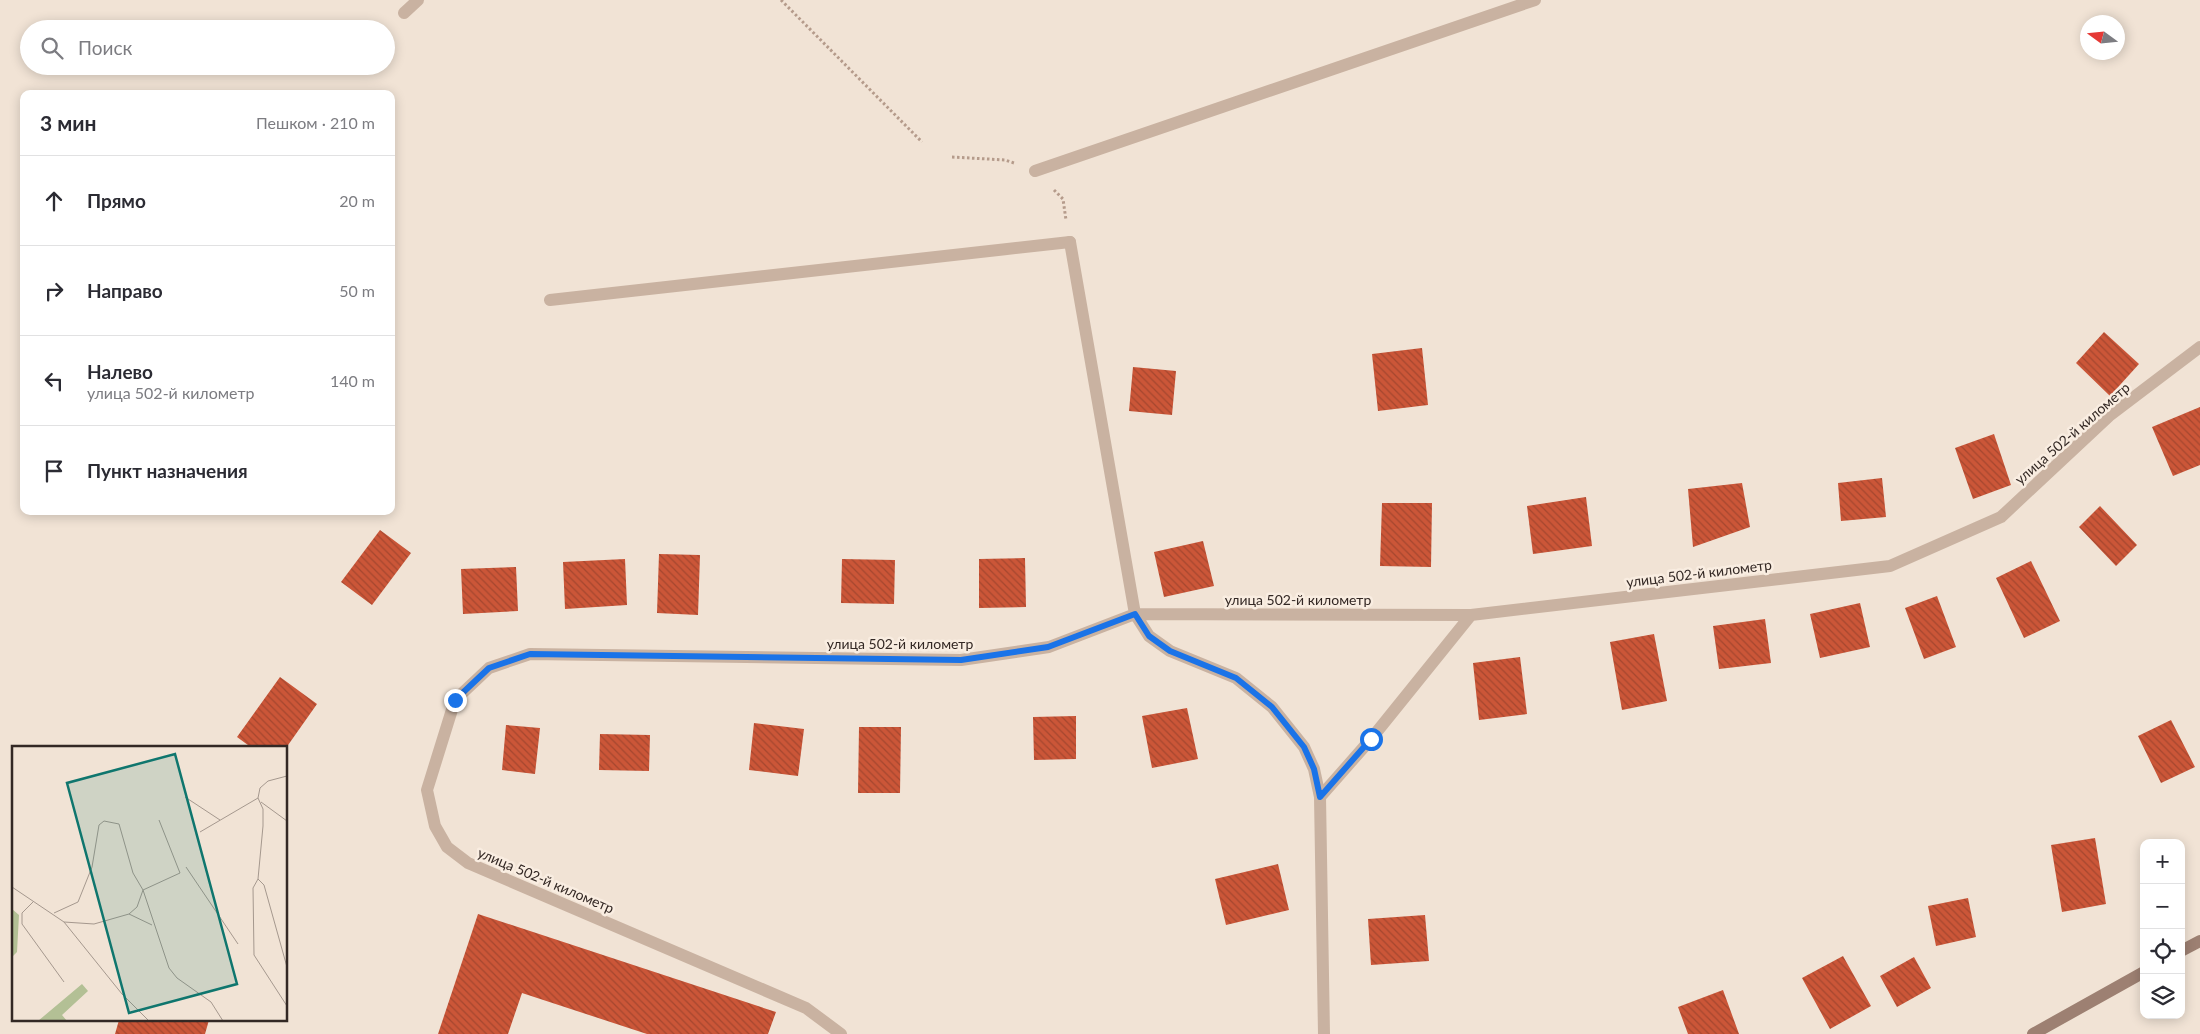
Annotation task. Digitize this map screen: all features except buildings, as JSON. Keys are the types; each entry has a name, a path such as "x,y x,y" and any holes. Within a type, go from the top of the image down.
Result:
{"street":[{"path":"404,13 418,0"},
{"path":"1035,171 1535,0"},
{"path":"550,300 1070,242 1135,614 1149,636 1170,651 1236,678 1272,707 1304,747 1314,769 1320,797 1324,1034"},
{"name":"улица 502-й километр","path":"841,1034 806,1008 468,863 446,847 435,826 427,790 455,700 489,668 530,654 961,660 1048,647 1135,614 1471,615 1890,566 2001,517 2110,416 2200,348"},
{"path":"1320,797 1371,739 1471,615"},
{"path":"2185,949 2200,941"},
{"path":"2033,1034 2140,974"}],"path":[{"path":"781,0 922,142"}],"route":[{"path":"455,700 489,668 530,654 961,660 1048,647 1135,614 1149,636 1170,651 1236,678 1272,707 1304,747 1314,769 1320,797 1371,739"}]}
